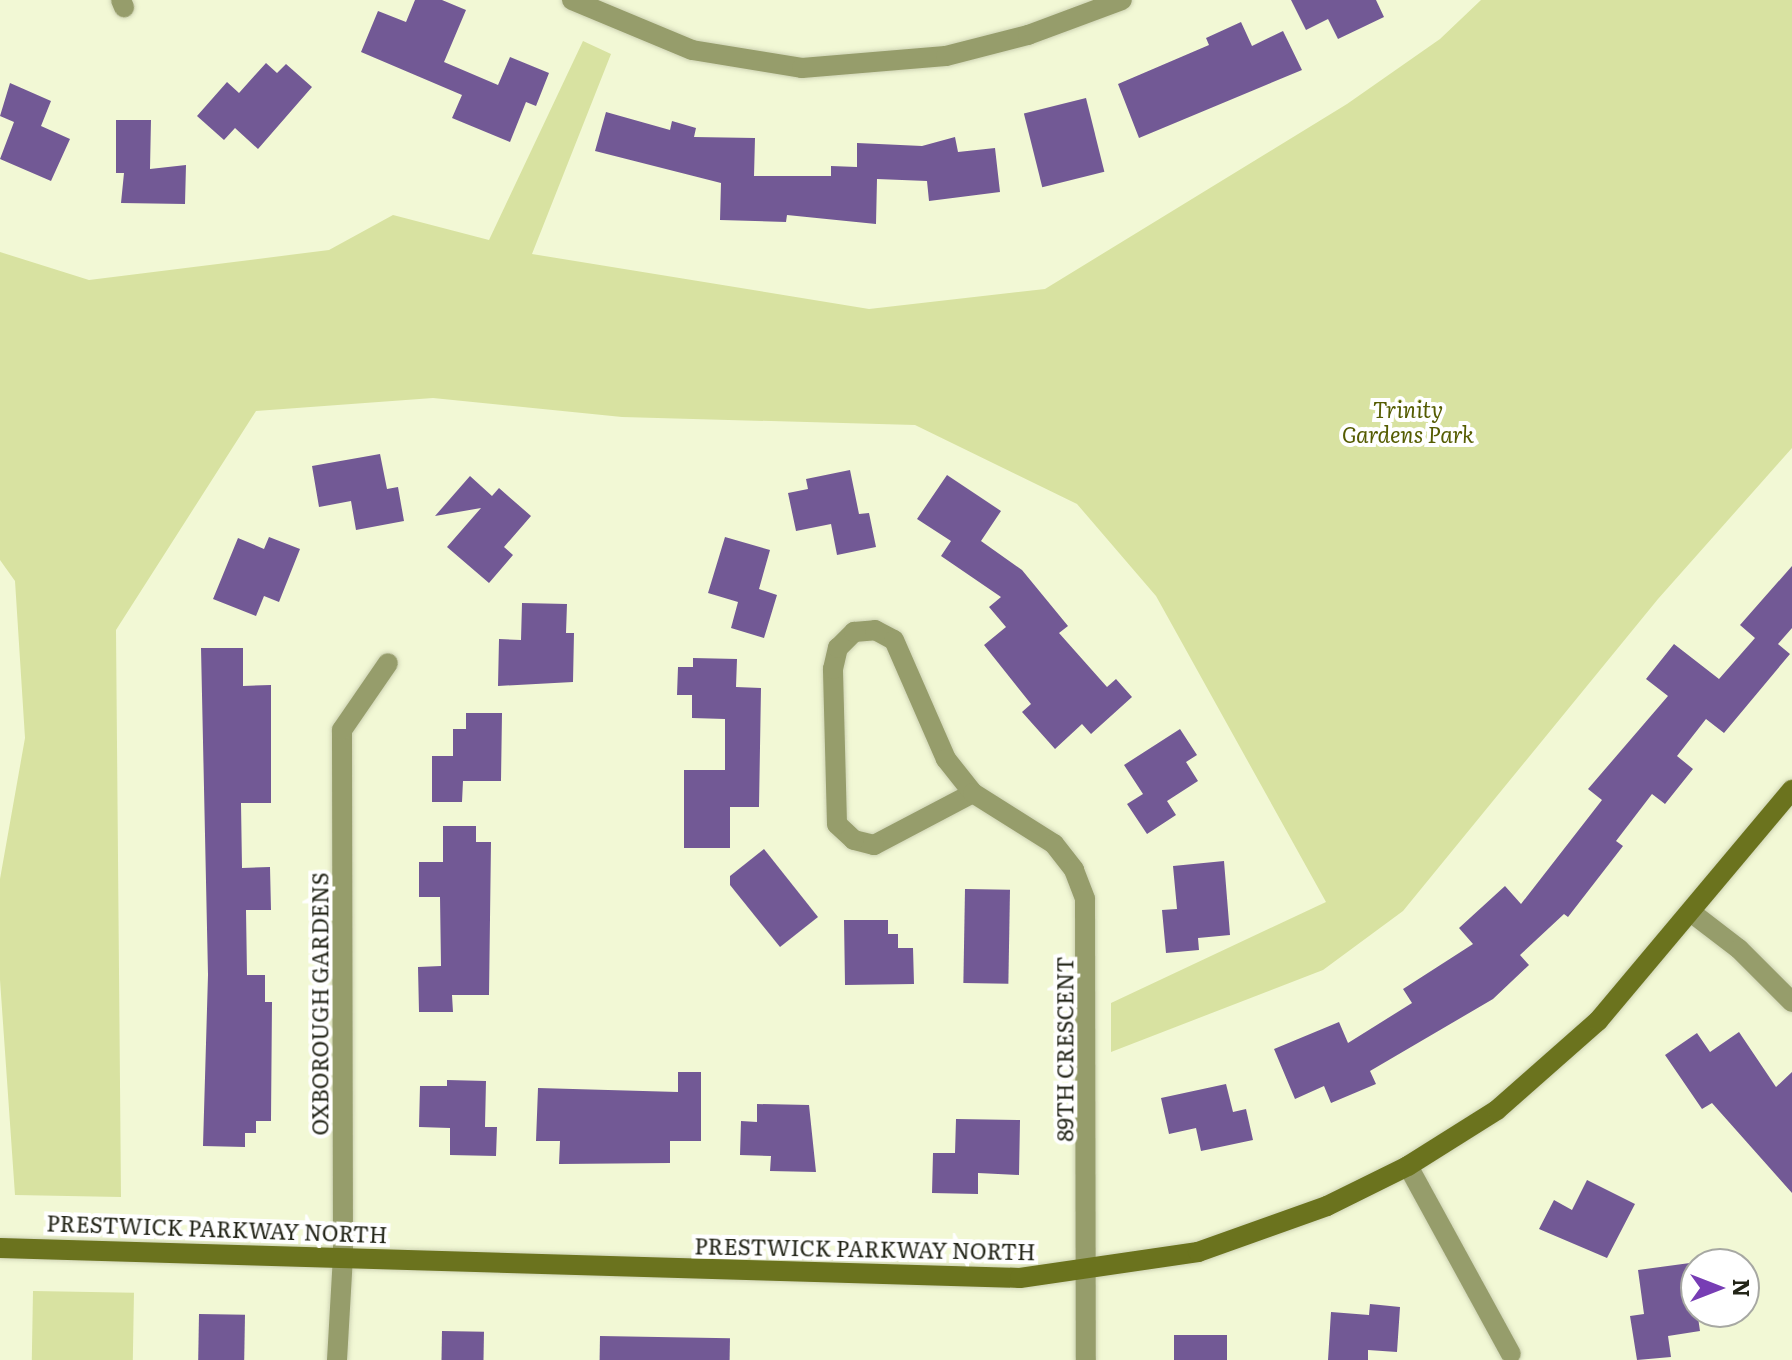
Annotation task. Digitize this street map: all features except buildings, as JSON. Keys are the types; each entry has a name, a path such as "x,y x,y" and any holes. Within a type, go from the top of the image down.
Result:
{"street":[{"path":"572,0 692,50 802,68 946,56 1028,35 1122,0"},
{"name":"89TH CRESCENT","path":"973,793 874,845 854,840 837,824 833,669 838,648 854,632 875,630 894,640 920,711 973,793 1054,844 1074,870 1085,899 1086,1360"},
{"name":"OXBOROUGH GARDENS","path":"337,1360 343,1255 342,730 388,663"},
{"name":"PRESTWICK PARKWAY NORTH","path":"0,1248 343,1255 921,1277 1086,1272 1242,1239 1408,1166 1497,1110 1552,1065 1692,913 1792,790"},
{"path":"1692,913 1792,1002"},
{"path":"1408,1166 1511,1354"}],"green space":[{"name":"Trinity Gardens Park","path":"1481,0 1792,0 1792,448 1658,599 1403,911 1323,970 1111,1052 1111,1003 1326,902 1156,596 1077,504 915,425 622,417 433,398 256,411 116,630 121,1197 15,1195 0,980 0,879 25,738 15,581 0,560 0,252 89,280 329,250 393,215 489,240 583,41 611,54 532,254 869,309 1045,289 1347,104 1440,39"},
{"path":"33,1291 134,1293 133,1360 32,1360"}]}
